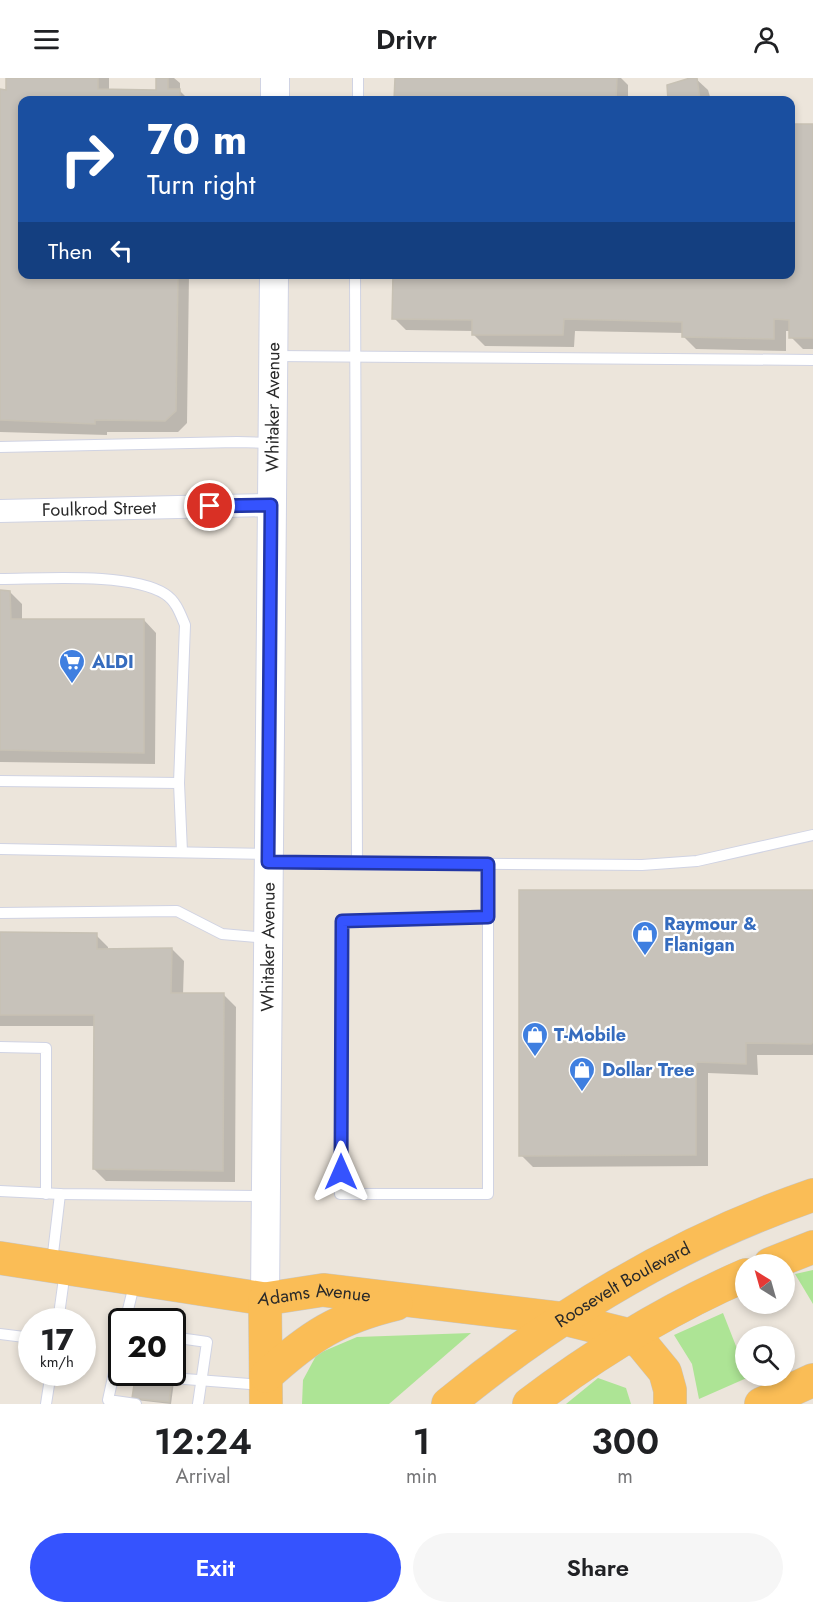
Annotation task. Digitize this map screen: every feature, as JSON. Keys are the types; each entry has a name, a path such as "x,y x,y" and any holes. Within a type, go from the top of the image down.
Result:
{"highway":[{"name":"Roosevelt Boulevard","path":"448,1404 505,1359 565,1319 676,1253 752,1218 813,1195"},
{"path":"795,1254 813,1247"},
{"name":"Adams Avenue","path":"0,1258 265,1299 323,1290 565,1319 629,1335"},
{"path":"529,1404 587,1361 629,1335 735,1280"},
{"name":"Whitaker Avenue","path":"265,1299 266,1388"},
{"path":"266,1388 310,1339 364,1312 411,1300"},
{"path":"629,1335 642,1344 665,1372 670,1390 670,1404"},
{"path":"761,1404 813,1380"}],"street":[{"path":"275,78 275,96"},
{"name":"Whitaker Avenue","path":"265,1299 274,279"},
{"name":"Foulkrod Street","path":"0,511 271,505"}],"lane":[{"path":"358,78 358,96"},
{"path":"355,279 357,862"},
{"path":"273,356 813,360"},
{"path":"0,447 272,443"},
{"path":"0,579 129,582 149,587 166,595 179,609 184,625 179,783 182,852"},
{"path":"0,781 179,783"},
{"path":"0,849 182,852 357,862 642,865 697,861 813,835"},
{"path":"488,864 488,917 488,1194 340,1194 342,921 488,917"},
{"path":"0,913 177,911 222,934 268,938"},
{"path":"0,1047 46,1048 46,1194"},
{"path":"0,1191 46,1194 265,1196"},
{"path":"58,1308 60,1194"},
{"path":"128,1308 135,1279"},
{"path":"0,1334 18,1336"},
{"path":"186,1339 207,1342 198,1404"},
{"path":"186,1379 266,1388"},
{"path":"46,1404 49,1386"},
{"path":"111,1386 108,1400 136,1404"}],"green space":[{"path":"813,1270 813,1304 795,1274"},
{"path":"723,1313 735,1344 735,1383 699,1399 692,1364 674,1335"},
{"path":"471,1333 389,1404 302,1404 303,1380 317,1354 357,1337"},
{"path":"598,1378 626,1388 631,1404 566,1404"}],"building":[{"path":"6,78 98,78 98,89 156,90 156,78 168,78 168,89 180,89 180,96 18,96 18,279 178,279 176,411 165,421 95,420 95,424 0,420 0,89 6,90"},
{"path":"395,78 617,78 616,96 394,96"},
{"path":"697,78 699,96 668,96 667,85"},
{"path":"795,124 813,124 813,338 789,338 789,320 774,319 774,339 682,337 682,322 564,319 563,335 472,335 472,320 392,319 393,279 795,279"},
{"name":"ALDI","path":"0,590 10,591 11,619 144,619 144,753 0,750"},
{"path":"519,890 813,890 813,1042 811,1044 746,1043 746,1064 696,1062 696,1155 519,1156"},
{"path":"0,932 97,933 97,949 172,948 171,993 224,993 223,1171 93,1169 94,1015 0,1015"},
{"path":"134,1386 171,1386 169,1402 132,1398"}],"place":[{"name":"ALDI","path":"72,685"},
{"name":"Raymour & Flanigan","path":"645,957"},
{"name":"T-Mobile","path":"535,1058"},
{"name":"Dollar Tree","path":"582,1093"}],"route":[{"path":"210,506 271,505 268,862 488,864 488,917 342,921 341,1172"}]}
